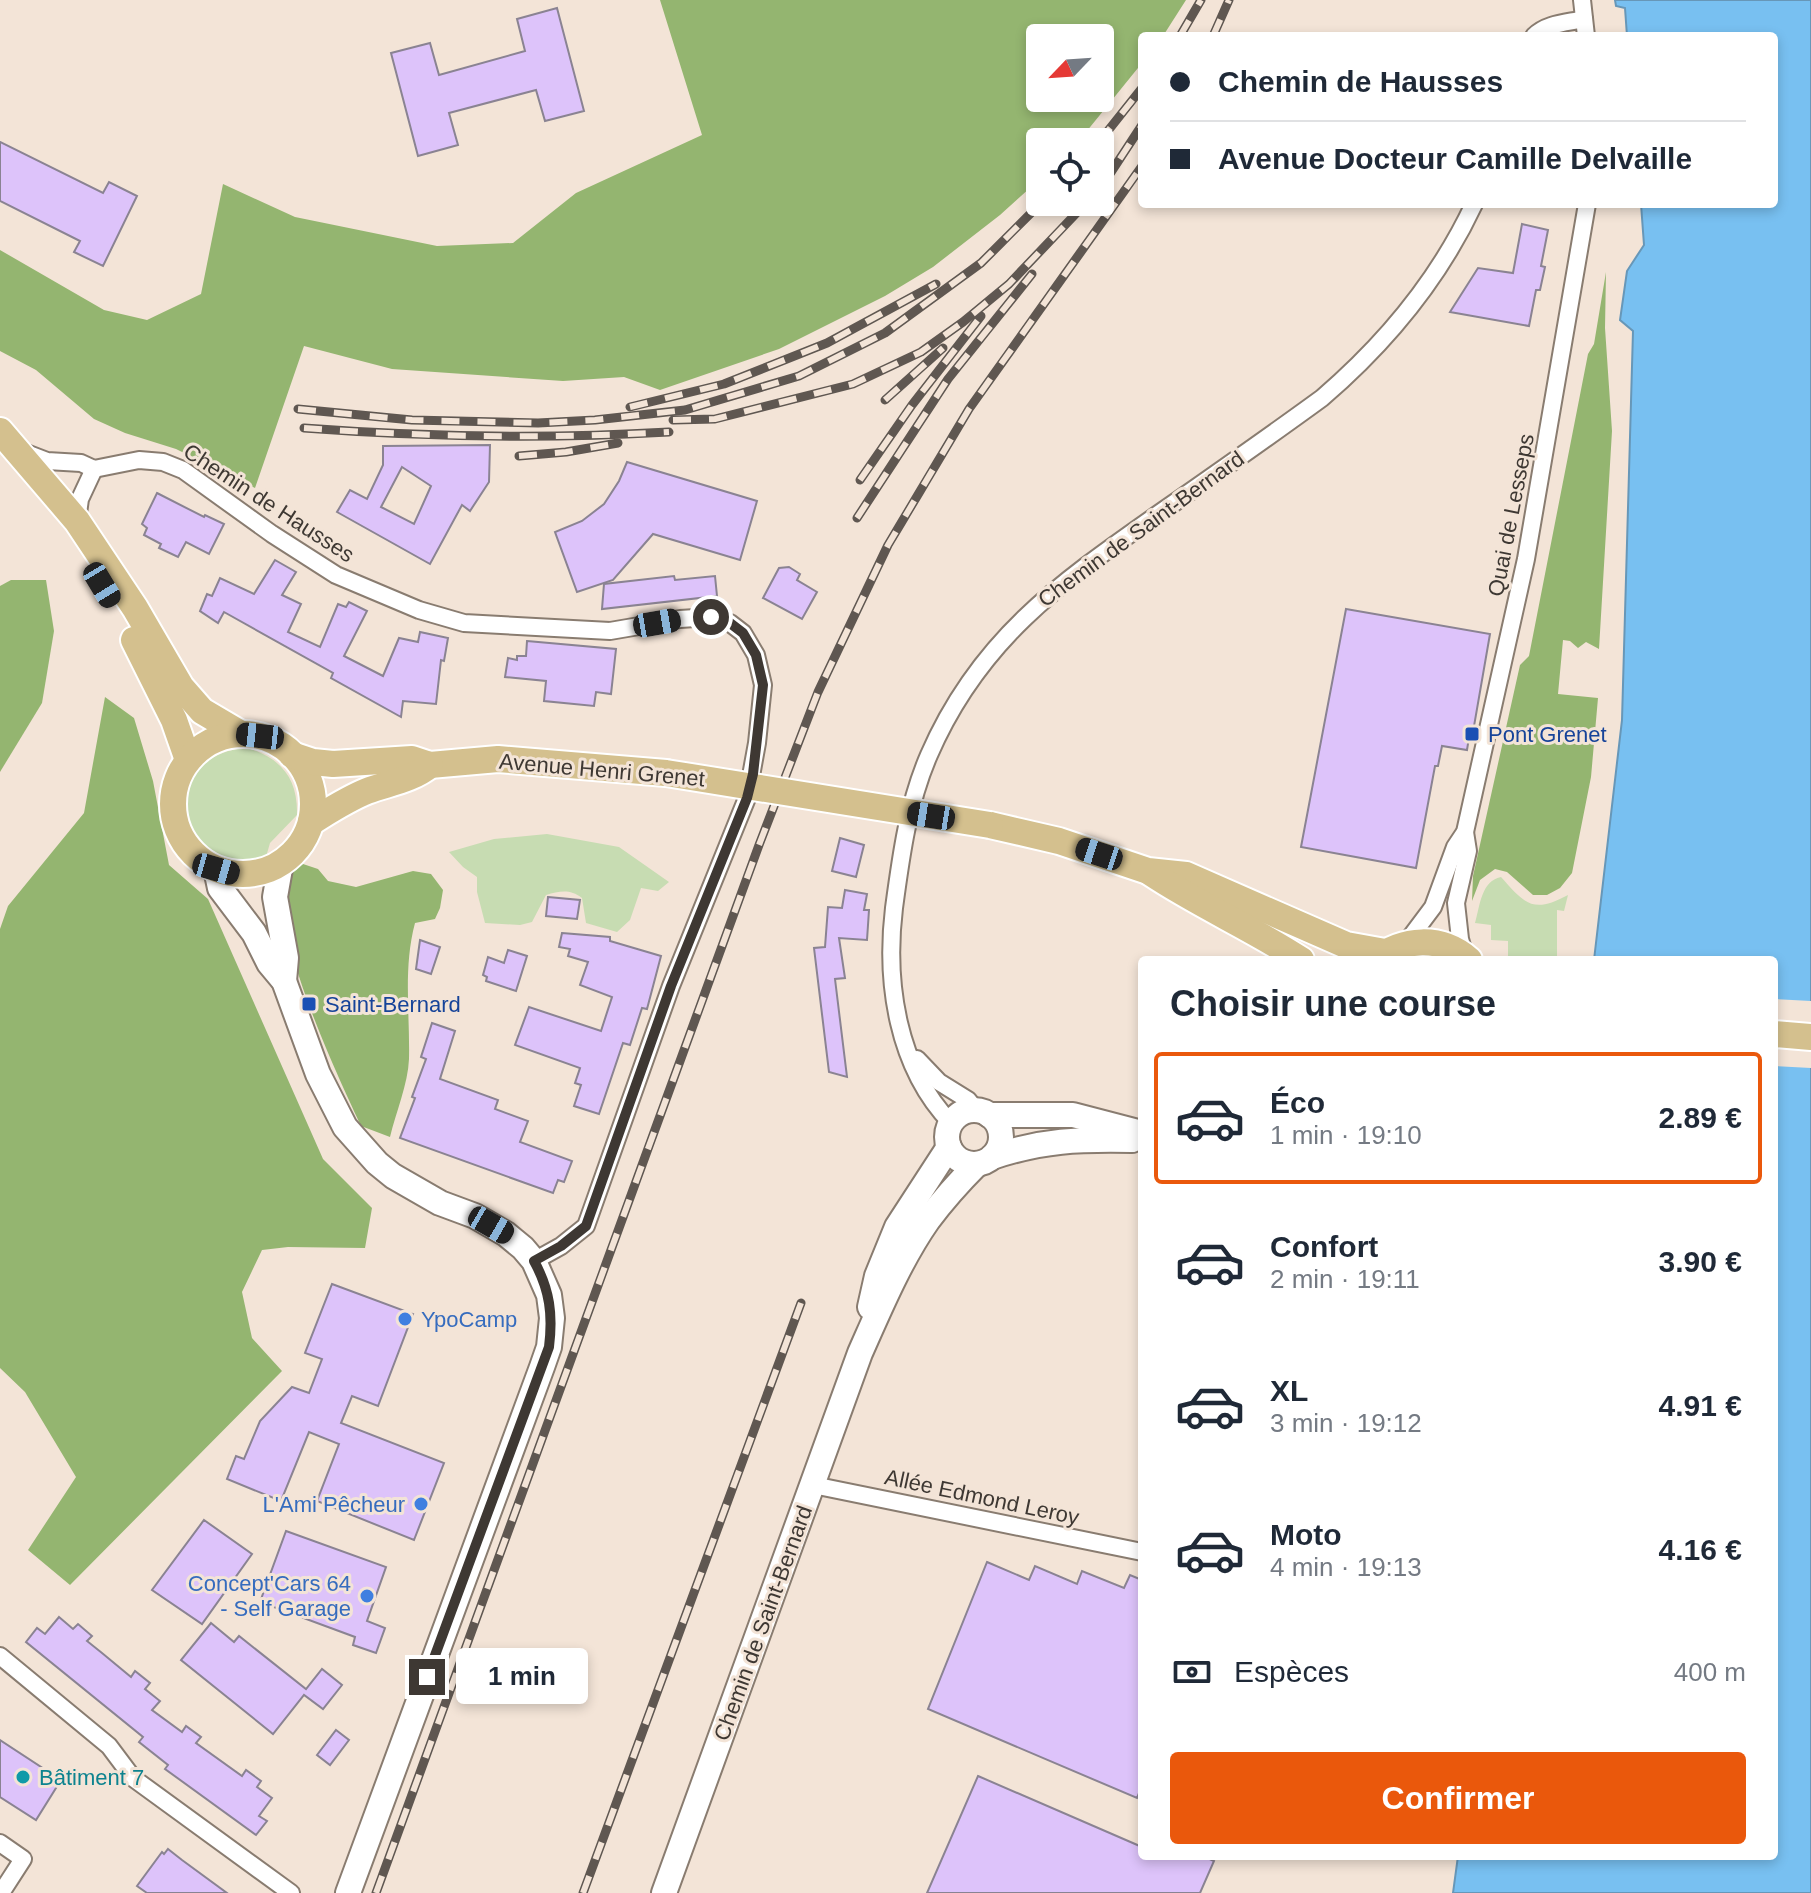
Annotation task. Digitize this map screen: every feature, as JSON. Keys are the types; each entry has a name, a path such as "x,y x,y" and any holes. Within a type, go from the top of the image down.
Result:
{"main road":[{"path":"5,446 77,521 135,608 181,687 202,711 241,734"},
{"path":"5,446 86,558 148,666 188,760"},
{"path":"241,734 260,736 277,743 292,755 306,775 313,798 311,822 300,845 281,863 250,874 232,874 198,858 184,842 175,822 173,800 177,779 188,760 212,742 241,734"},
{"name":"Avenue Henri Grenet","path":"292,755 333,764 412,759 430,765 498,759 666,773 990,825 1059,841 1148,871 1186,875 1346,945 1388,952 1427,941 1447,946 1464,956"},
{"name":"Avenue Henri Grenet","path":"311,822 354,797 397,780 418,776 430,765"},
{"path":"281,863 275,897 286,958 284,981"},
{"path":"216,869 220,888 254,933 269,963 284,981 330,1102 345,1127 377,1163 413,1189 475,1216 506,1234 534,1261 549,1295 552,1318 549,1347 348,1893"},
{"name":"Avenue Henri Grenet","path":"1148,871 1179,891 1246,925 1295,956"},
{"path":"1778,1034 1811,1037"},
{"path":"983,1112 999,1127 1001,1135 1001,1143 984,1160"},
{"path":"1138,1132 1073,1115 983,1112 962,1113 951,1123 947,1139 949,1147 960,1160 984,1160 1037,1143 1086,1139 1138,1140"},
{"name":"Chemin de Saint-Bernard","path":"860,1353 877,1276 897,1227 949,1147"},
{"name":"Chemin de Saint-Bernard","path":"664,1893 860,1353 926,1223 950,1192 984,1160"}],"street":[{"path":"1539,32 1554,25 1585,28 1582,0"},
{"name":"Chemin de Saint-Bernard","path":"951,1123 941,1113 923,1083 907,1049 893,999 891,938 902,847 918,787 928,757 955,705 999,644 1036,604 1084,566 1299,415 1356,368 1382,342 1429,284 1472,208"},
{"name":"Quai de Lesseps","path":"1388,952 1433,907 1455,847 1465,832 1529,545 1586,208"},
{"name":"Chemin de Hausses","path":"5,446 47,461 81,463 94,469 139,460 163,462 183,470 272,534 336,575 409,606 464,623 610,631 711,617 730,623 743,633 756,655 763,685 753,774 739,818 671,986 586,1226 561,1246 534,1261"},
{"path":"77,521 80,499 94,469"},
{"name":"Quai de Lesseps","path":"1465,832 1468,851 1456,903 1460,939 1466,956"},
{"name":"Chemin de Saint-Bernard","path":"907,1049 939,1082 983,1112"},
{"name":"Allée Edmond Leroy","path":"813,1485 1138,1551"},
{"path":"0,1656 109,1746 133,1778 291,1893"},
{"path":"0,1843 23,1859 1,1893"}],"green space":[{"path":"660,0 1186,0 1166,32 1138,32 1138,68 1114,98 1114,24 1026,24 1026,112 1102,112 1089,128 1026,128 1026,192 933,267 885,296 779,349 660,390 624,377 563,381 392,369 304,346 255,488 176,449 125,433 94,419 36,370 0,351 0,250 104,310 147,320 201,294 223,184 295,217 437,246 513,243 576,193 702,135"},
{"path":"1606,272 1605,328 1612,431 1599,649 1586,642 1578,648 1570,641 1563,640 1558,694 1598,698 1591,777 1572,873 1560,888 1547,895 1533,895 1507,872 1495,869 1480,880 1472,901 1473,876 1520,665 1529,656"},
{"path":"11,580 46,580 54,631 42,703 0,772 0,586"},
{"path":"105,697 134,718 153,781 169,865 208,899 323,1159 372,1208 365,1248 288,1247 262,1250 242,1292 252,1338 282,1371 70,1585 28,1550 76,1477 25,1392 0,1368 0,929 8,906 84,813"},
{"path":"248,748 270,758 286,772 295,791 297,815 270,843 266,857 242,862 218,857 200,844 189,827 185,806 189,786 201,767 220,754"},
{"path":"547,834 619,847 669,882 658,891 641,888 630,920 617,932 586,923 582,898 565,892 546,895 532,922 520,925 485,923 477,892 477,877 449,852 494,839"},
{"path":"300,863 318,869 328,881 356,887 413,871 431,874 443,890 435,919 415,923 411,940 408,1069 390,1137 361,1126 306,998 286,924 284,893 290,871"},
{"path":"1501,877 1524,900 1538,905 1568,895 1564,911 1557,910 1557,956 1508,956 1508,941 1491,940 1491,925 1475,923 1485,889 1494,879"}],"water":[{"path":"1615,0 1811,0 1811,1893 1453,1893 1457,1860 1778,1860 1778,956 1594,956 1622,720 1633,331 1620,320 1627,271 1644,245 1641,208 1778,208 1778,32 1627,32 1625,8 1616,6"}],"pier":[{"path":"1778,999 1811,1001 1811,1068 1778,1066"}],"building":[{"path":"557,8 584,111 545,121 536,90 449,113 458,145 418,156 391,53 430,43 439,75 525,51 517,19"},
{"path":"0,142 103,193 109,182 137,196 103,266 74,252 80,241 0,201"},
{"path":"1522,224 1548,230 1541,266 1545,267 1540,290 1536,290 1529,326 1450,312 1478,268 1513,273"},
{"path":"490,445 489,482 470,511 462,505 430,564 337,512 350,490 367,499 383,465 383,446","holes":["402,467 431,486 414,524 381,507"]},
{"path":"627,462 757,501 740,560 653,534 613,580 577,592 555,532 582,521 604,504"},
{"path":"157,493 224,524 209,554 186,542 178,557 159,548 161,544 144,535 147,528 142,524"},
{"path":"275,560 296,572 282,595 301,604 288,632 320,647 338,604 346,607 349,602 367,611 344,656 383,676 399,638 418,642 420,632 448,638 444,661 441,660 436,704 403,701 401,717 331,678 333,673 224,612 218,623 200,611 207,594 212,596 220,578 254,594"},
{"path":"789,567 800,574 797,580 817,592 802,619 763,598 779,568"},
{"path":"674,576 675,580 715,576 717,596 602,609 604,584"},
{"path":"1346,609 1490,634 1473,732 1470,731 1467,750 1442,746 1438,766 1435,766 1416,868 1301,847"},
{"path":"527,641 616,649 611,694 596,692 594,706 544,701 546,681 505,677 508,658 517,660 517,656 526,656"},
{"path":"840,838 864,845 856,877 832,871"},
{"path":"845,890 867,894 864,910 869,910 867,940 839,938 845,978 835,979 847,1077 829,1072 814,948 825,947 828,907 842,908"},
{"path":"548,897 580,900 577,919 546,916"},
{"path":"562,933 610,937 610,941 661,956 647,1009 642,1008 630,1045 623,1043 599,1114 574,1106 581,1085 575,1083 580,1068 515,1045 529,1007 601,1031 612,997 580,985 588,962 568,956 570,949 559,947"},
{"path":"420,940 440,947 431,974 416,969"},
{"path":"508,950 527,956 516,991 486,981 487,977 483,975 488,957 504,963"},
{"path":"432,1023 455,1031 440,1079 498,1100 495,1109 528,1121 520,1142 572,1161 564,1182 558,1180 553,1193 400,1138 426,1059 421,1057"},
{"path":"332,1284 413,1314 378,1406 352,1396 341,1423 444,1463 414,1540 317,1501 339,1444 309,1432 281,1501 227,1479 236,1456 244,1459 260,1421 292,1387 309,1393 322,1359 305,1353"},
{"path":"204,1520 252,1554 202,1624 152,1590"},
{"path":"286,1531 386,1567 367,1621 385,1628 376,1653 353,1645 355,1637 260,1602"},
{"path":"987,1562 1029,1580 1035,1566 1077,1584 1082,1571 1124,1588 1130,1575 1138,1578 1137,1798 928,1709"},
{"path":"59,1617 73,1629 78,1624 92,1636 87,1641 131,1677 135,1671 150,1683 145,1689 160,1701 152,1710 182,1732 186,1726 201,1737 196,1743 242,1776 246,1770 261,1781 257,1787 272,1798 259,1816 267,1821 256,1835 165,1769 168,1765 139,1742 143,1737 26,1642 37,1628 45,1634"},
{"path":"211,1623 234,1642 239,1636 306,1689 322,1669 342,1685 323,1709 304,1695 273,1734 181,1660"},
{"path":"336,1730 349,1740 330,1765 317,1755"},
{"name":"Bâtiment 7","path":"0,1740 61,1780 36,1820 0,1797"},
{"path":"978,1776 1138,1845 1138,1860 1214,1861 1200,1893 927,1893"},
{"path":"168,1849 227,1893 147,1893 137,1886 162,1852 164,1854"}],"railway":[{"path":"1182,32 1201,0"},
{"path":"1215,32 1229,0"},
{"path":"1110,128 1138,93"},
{"path":"1114,168 1138,131"},
{"path":"376,1893 759,845 818,692 888,545 969,409 1138,172"},
{"path":"298,409 412,420 538,423 685,410 799,376 885,333 981,263 1028,216"},
{"path":"673,420 715,419 853,384 921,352 1009,284 1074,216"},
{"path":"857,518 948,379 1032,274"},
{"path":"630,407 724,384 827,343 936,284"},
{"path":"860,480 912,405 981,316"},
{"path":"885,400 943,348"},
{"path":"304,428 486,436 669,432"},
{"path":"519,456 618,443"},
{"path":"583,1893 801,1303"}],"place":[{"name":"Pont Grenet","path":"1472,734"},
{"name":"Saint-Bernard","path":"309,1004"},
{"name":"YpoCamp","path":"405,1319"},
{"name":"L'Ami Pêcheur","path":"421,1504"},
{"name":"Concept'Cars 64 - Self Garage","path":"367,1596"},
{"name":"Bâtiment 7","path":"23,1777"}],"route":[{"path":"427,1677 549,1347 552,1318 549,1295 534,1261 561,1246 586,1226 671,986 747,798 753,774 763,685 756,655 743,633 730,623 711,617"}]}
